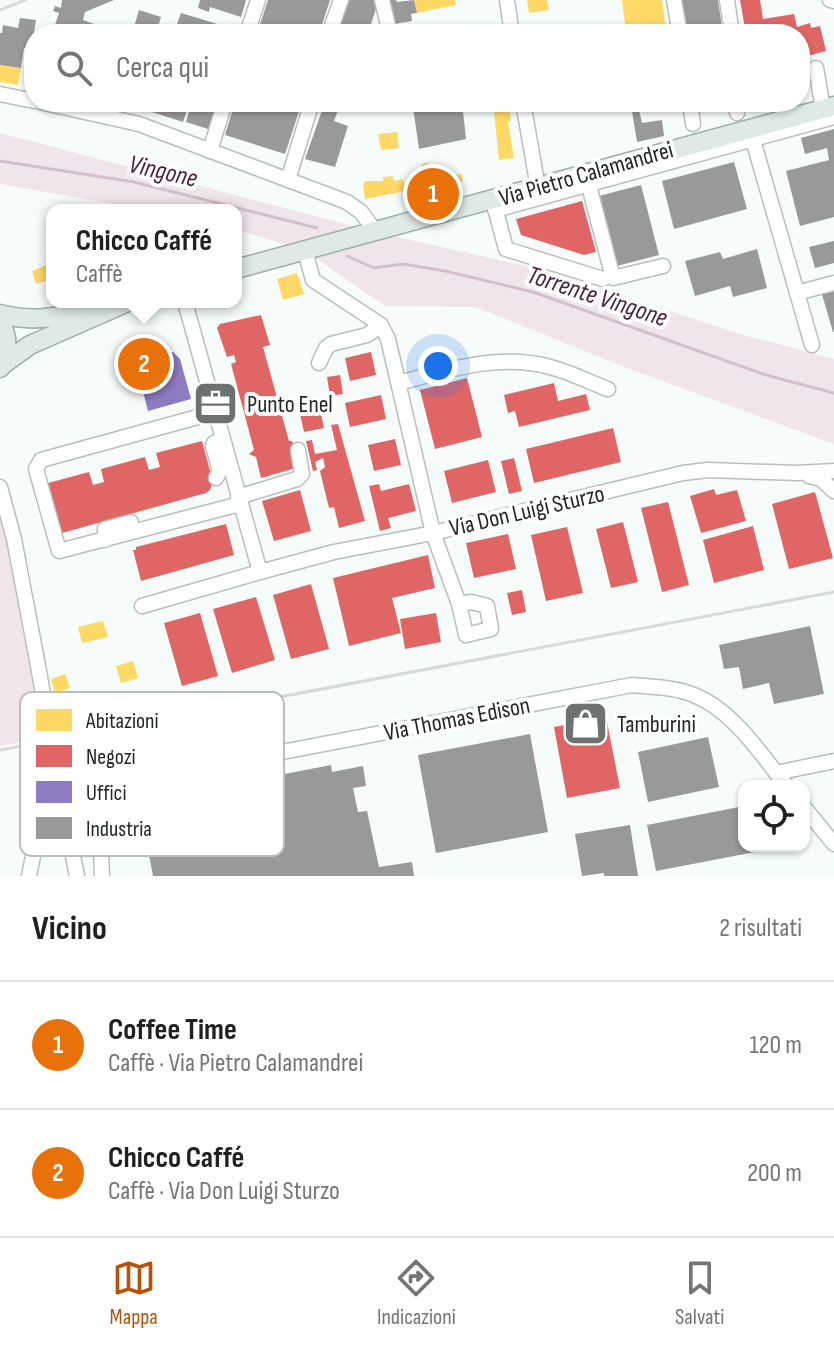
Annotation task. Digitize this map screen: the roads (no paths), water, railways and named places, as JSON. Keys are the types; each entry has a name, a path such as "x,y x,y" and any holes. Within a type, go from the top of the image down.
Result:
{"main road":[{"name":"Via Pietro Calamandrei","path":"810,110 830,111"},
{"name":"Via Pietro Calamandrei","path":"242,267 494,205 538,188 588,179 743,116 775,112"},
{"path":"0,314 23,319 45,319 97,308"},
{"path":"0,368 30,345 112,308"},
{"path":"0,322 8,349 0,368"}],"street":[{"path":"250,24 258,0"},
{"path":"333,24 341,0"},
{"path":"382,0 388,24"},
{"path":"507,0 511,24"},
{"path":"674,0 678,24"},
{"path":"721,0 725,24"},
{"path":"727,0 731,24"},
{"path":"812,345 743,116 830,111 816,68"},
{"path":"0,94 24,99"},
{"path":"85,112 139,124 347,202 361,212 370,234"},
{"path":"210,151 222,112"},
{"path":"288,180 309,112"},
{"path":"525,112 538,188"},
{"path":"691,112 693,124"},
{"path":"603,279 506,249 494,205 588,179 613,278 663,266"},
{"path":"308,250 313,280 381,325 388,339 433,533 459,604"},
{"path":"797,293 834,283"},
{"path":"187,308 260,572"},
{"path":"319,363 331,344 367,335 381,325"},
{"path":"399,383 481,363 516,361 550,367 608,389"},
{"path":"216,412 41,460 36,469 59,551 239,500 258,490 297,479 302,474 298,450"},
{"path":"216,478 220,471 213,446 223,440"},
{"name":"Via Don Luigi Sturzo","path":"142,606 334,552 433,533 683,473 708,470 834,471"},
{"name":"Via Don Luigi Sturzo","path":"797,473 821,479 834,491"},
{"path":"0,487 14,539 43,692"},
{"path":"105,540 105,529 131,522"},
{"name":"Via Thomas Edison","path":"284,749 608,685 666,687 694,695 718,708 740,729 782,780"},
{"path":"776,773 834,761"},
{"path":"810,814 834,844"},
{"name":"Via Thomas Edison","path":"29,876 33,856"},
{"path":"73,856 77,876"},
{"path":"101,856 102,876"}],"waterway":[{"name":"Vingone","path":"0,161 134,182 222,204"},
{"name":"Vingone","path":"242,209 317,228"},
{"name":"Torrente Vingone","path":"347,256 374,268 403,264 533,292 766,375 834,393"}],"railway":[{"path":"0,10 25,0"},
{"path":"284,696 834,592"},
{"path":"0,750 20,746"}],"place":[{"name":"Coffee Time","path":"433,194"},
{"name":"Chicco Caffé","path":"144,364"},
{"name":"Punto Enel","path":"216,404"},
{"name":"Tamburini","path":"586,724"}]}
